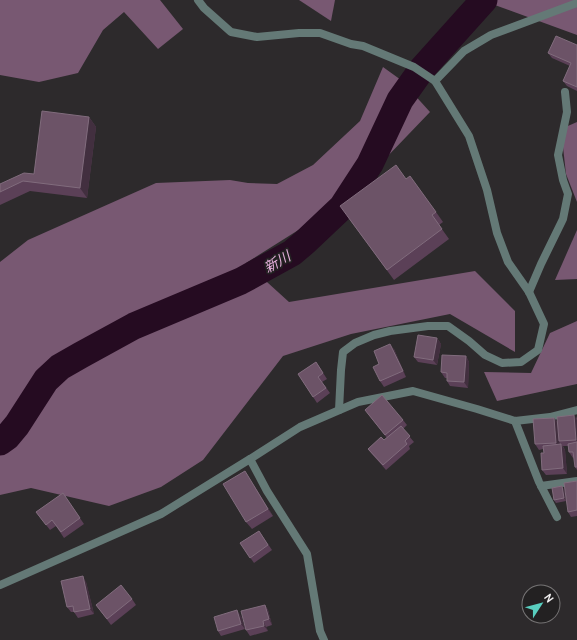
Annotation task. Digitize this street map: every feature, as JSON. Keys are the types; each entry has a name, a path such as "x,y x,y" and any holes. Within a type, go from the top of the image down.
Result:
{"street":[{"path":"198,0 204,8 231,32 257,37 299,33 320,33 351,44 363,46 414,67 433,80 469,136 487,190 497,233 508,262 529,292 544,324 538,350 521,362 502,363 485,354 448,326 428,326 390,331 374,335 355,343 343,352 339,410"},
{"path":"433,80 464,51 491,34 577,3"},
{"path":"529,292 563,219 568,194 563,180 558,155 567,112 565,92"},
{"path":"0,585 162,514 300,427 358,402 413,392 515,421 550,417 577,410"},
{"path":"515,421 541,486 557,517"},
{"path":"250,459 267,491 307,554 320,631 324,640"},
{"path":"541,486 577,481"}],"shaded area":[{"path":"0,0 160,0 183,29 158,49 124,12 103,30 78,73 39,82 0,75"},
{"path":"299,0 335,0 331,21"},
{"path":"481,0 577,0 577,35"},
{"path":"383,67 401,80 430,112 383,161 300,229 246,263 289,302 475,271 515,311 515,352 450,314 351,334 283,356 203,460 161,487 109,506 31,488 0,495 0,262 28,240 156,183 230,180 248,183 277,184 313,165 360,121"},
{"path":"577,122 577,202 566,174 561,129"},
{"path":"577,230 577,279 555,280"},
{"path":"577,321 577,384 497,401 484,372 531,373 550,333"}],"building":[{"path":"556,36 577,45 577,87 563,81 571,63 548,53"},
{"path":"42,111 89,117 80,188 23,181 0,192 0,184 24,173 34,174"},
{"path":"396,165 406,179 410,176 436,212 432,215 442,229 387,270 340,206"},
{"path":"418,335 437,338 433,360 414,357"},
{"path":"390,344 403,371 380,381 373,367 379,364 374,351"},
{"path":"442,355 466,356 464,382 447,381 447,373 441,372"},
{"path":"316,362 323,373 318,377 326,388 313,397 298,374"},
{"path":"382,395 403,420 385,435 365,410"},
{"path":"574,415 576,440 559,441 557,417"},
{"path":"554,418 556,443 535,444 533,419"},
{"path":"401,426 410,436 405,441 407,444 383,465 368,449 381,437 384,440"},
{"path":"577,442 577,467 575,467 573,452 569,452 568,444"},
{"path":"561,444 563,468 542,470 541,453 544,453 543,446"},
{"path":"245,471 268,509 246,522 223,484"},
{"path":"577,481 577,510 568,512 564,483"},
{"path":"562,486 564,498 554,500 552,488"},
{"path":"63,493 80,518 61,532 52,520 46,525 36,512"},
{"path":"259,531 268,545 250,558 240,543"},
{"path":"83,576 90,609 74,612 73,606 67,607 61,581"},
{"path":"121,585 132,599 107,619 96,605"},
{"path":"265,605 269,619 263,621 264,626 246,630 241,611"},
{"path":"237,610 241,624 218,631 214,617"}],"waterway":[{"name":"新川","path":"0,442 7,437 17,425 46,380 60,367 134,326 241,281 292,253 305,242 342,207 370,164 400,100 422,69 484,0"}]}
